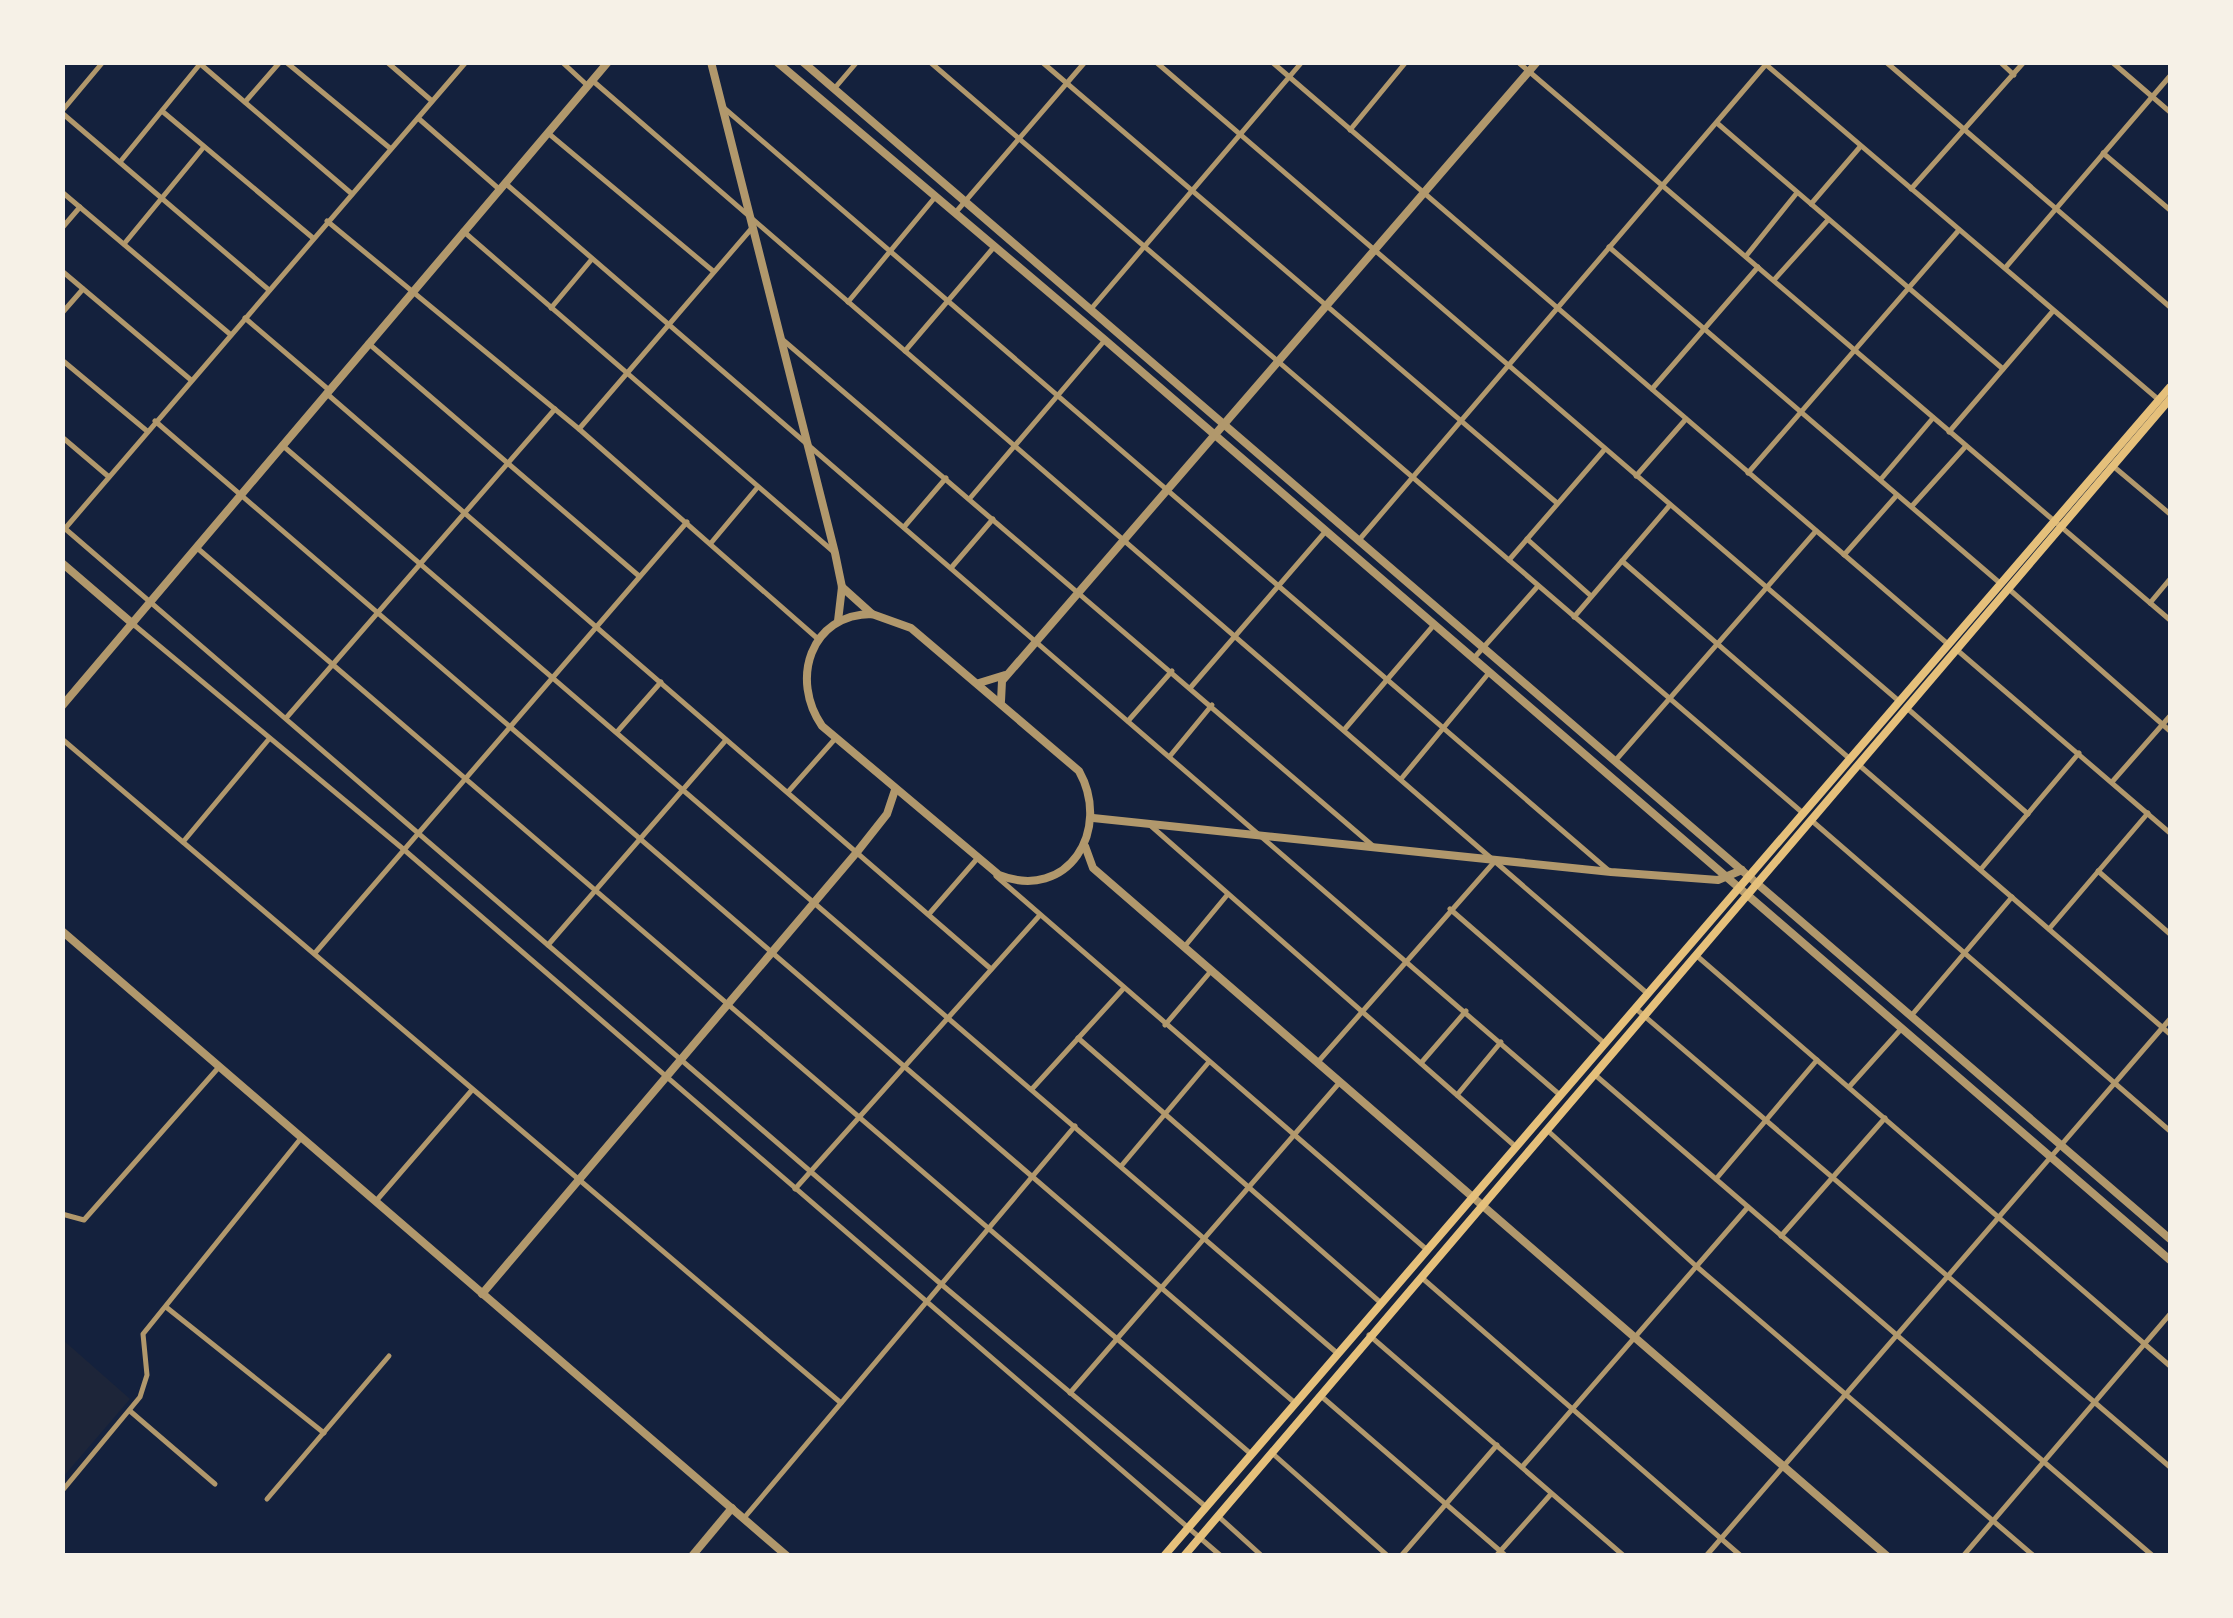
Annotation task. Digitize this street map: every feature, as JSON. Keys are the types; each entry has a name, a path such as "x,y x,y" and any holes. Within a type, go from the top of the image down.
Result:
{"main road":[{"path":"1855,762 1900,702 2010,590 2166,404 2170,386"},
{"path":"1164,1556 1738,888 1908,708 2001,584 2054,521 2166,404"},
{"path":"1184,1556 1747,896 1749,877"}],"street":[{"path":"103,62 62,112 268,290"},
{"path":"245,102 283,62 391,149"},
{"path":"387,62 432,101"},
{"path":"466,62 63,529 152,600 941,1284 1205,1506"},
{"path":"562,62 848,302 1648,994"},
{"path":"62,706 608,62"},
{"path":"711,62 842,587 838,621"},
{"path":"777,62 1106,340 1432,626 2170,1260"},
{"path":"803,62 2170,1239"},
{"path":"834,88 857,62"},
{"path":"930,62 2170,1132"},
{"path":"1042,62 1557,504"},
{"path":"955,213 1085,62"},
{"path":"1156,62 1900,702"},
{"path":"1272,62 2170,833"},
{"path":"1091,309 1302,62"},
{"path":"1350,130 1406,62"},
{"path":"1518,62 2170,620"},
{"path":"1001,701 999,689 1009,674 1537,62"},
{"path":"1886,62 2170,308"},
{"path":"2000,62 2014,75"},
{"path":"1911,189 2024,62"},
{"path":"2112,62 2170,112"},
{"path":"1358,540 1766,63 1860,148 2166,404"},
{"path":"120,162 199,64 352,194"},
{"path":"2005,268 2170,76"},
{"path":"724,108 1610,872"},
{"path":"162,110 313,238"},
{"path":"418,118 668,324 1560,1095"},
{"path":"1717,122 2002,369"},
{"path":"548,133 713,271"},
{"path":"124,244 203,148"},
{"path":"1811,204 1860,148"},
{"path":"2104,154 2170,210"},
{"path":"62,192 231,334"},
{"path":"1746,256 1796,194"},
{"path":"848,302 936,196"},
{"path":"62,228 80,207"},
{"path":"1774,280 1828,220"},
{"path":"327,221 555,409 818,639"},
{"path":"578,429 751,223"},
{"path":"1748,473 1959,230"},
{"path":"463,231 834,553"},
{"path":"905,351 994,246"},
{"path":"1609,247 2001,584"},
{"path":"551,308 592,259"},
{"path":"1651,389 1758,266"},
{"path":"62,270 190,380"},
{"path":"62,314 84,289"},
{"path":"1948,432 2053,311"},
{"path":"245,318 991,969"},
{"path":"780,336 1372,846"},
{"path":"970,498 1106,340"},
{"path":"368,344 639,576"},
{"path":"62,360 147,431"},
{"path":"287,718 555,409"},
{"path":"1880,480 1933,418"},
{"path":"1636,476 1686,419"},
{"path":"156,422 1295,1403"},
{"path":"62,436 109,476"},
{"path":"282,445 1338,1353"},
{"path":"1912,506 1966,446"},
{"path":"1509,560 1604,449"},
{"path":"2114,466 2170,514"},
{"path":"904,527 946,478"},
{"path":"711,543 757,488"},
{"path":"1844,555 1897,494"},
{"path":"1574,617 1670,506"},
{"path":"950,568 994,519"},
{"path":"314,953 687,522"},
{"path":"1615,761 1816,531"},
{"path":"1191,687 1325,532"},
{"path":"1527,539 1591,596"},
{"path":"196,547 1251,1454"},
{"path":"1622,561 2170,1034"},
{"path":"62,563 402,848 1221,1556"},
{"path":"2150,603 2170,580"},
{"path":"1472,660 1538,586"},
{"path":"842,587 872,614 911,628 1079,771 1091,798 1093,818 1085,846 1068,864 1022,880 986,868"},
{"path":"2010,590 2170,731"},
{"path":"872,614 838,621 818,639 808,662 806,692 816,718 834,740 1427,1250"},
{"path":"1344,730 1432,626"},
{"path":"1128,720 1172,670"},
{"path":"978,683 1009,674"},
{"path":"1401,779 1488,674"},
{"path":"617,732 661,682"},
{"path":"1170,756 1212,705"},
{"path":"1908,708 2028,814"},
{"path":"2112,782 2170,716"},
{"path":"62,739 841,1402"},
{"path":"183,842 268,739"},
{"path":"548,945 726,740"},
{"path":"788,792 834,740"},
{"path":"1980,870 2079,754"},
{"path":"482,1294 816,902 887,814 896,790"},
{"path":"887,814 912,804"},
{"path":"2049,929 2148,813"},
{"path":"1093,818 1610,872 1749,877"},
{"path":"1149,825 1516,1147"},
{"path":"1085,846 1093,868 1887,1556"},
{"path":"1317,1062 1494,859"},
{"path":"929,914 976,860"},
{"path":"1068,864 1093,868"},
{"path":"2098,871 2170,934"},
{"path":"1184,948 1228,894"},
{"path":"1911,1016 2012,897"},
{"path":"1450,909 1604,1043"},
{"path":"795,1190 1040,915"},
{"path":"62,931 788,1556"},
{"path":"1695,954 2170,1366"},
{"path":"1165,1025 1211,971"},
{"path":"1032,1089 1123,989"},
{"path":"1634,1008 2170,1467"},
{"path":"1421,1063 1466,1011"},
{"path":"1706,1556 2170,1020"},
{"path":"1849,1087 1902,1028"},
{"path":"1078,1038 1381,1303"},
{"path":"1456,1094 1501,1042"},
{"path":"1716,1179 1817,1060"},
{"path":"1122,1165 1208,1063"},
{"path":"62,1214 84,1220 219,1067"},
{"path":"1594,1074 2153,1556"},
{"path":"1070,1394 1340,1082"},
{"path":"376,1201 472,1090"},
{"path":"1782,1236 1884,1118"},
{"path":"744,1518 1074,1126"},
{"path":"1546,1129 1696,1266 2034,1556"},
{"path":"62,1491 130,1411 146,1375 143,1334 302,1137"},
{"path":"1522,1467 1748,1207"},
{"path":"1421,1276 1740,1556"},
{"path":"166,1306 324,1433"},
{"path":"1963,1556 2170,1314"},
{"path":"1369,1336 1624,1556"},
{"path":"267,1499 390,1356"},
{"path":"1319,1394 1501,1554 1552,1493"},
{"path":"130,1411 215,1484"},
{"path":"1401,1556 1496,1445"},
{"path":"1270,1451 1388,1556"},
{"path":"692,1556 732,1508"},
{"path":"1216,1514 1262,1556"}],"shaded area":[{"path":"63,1340 130,1399 63,1477"}]}
